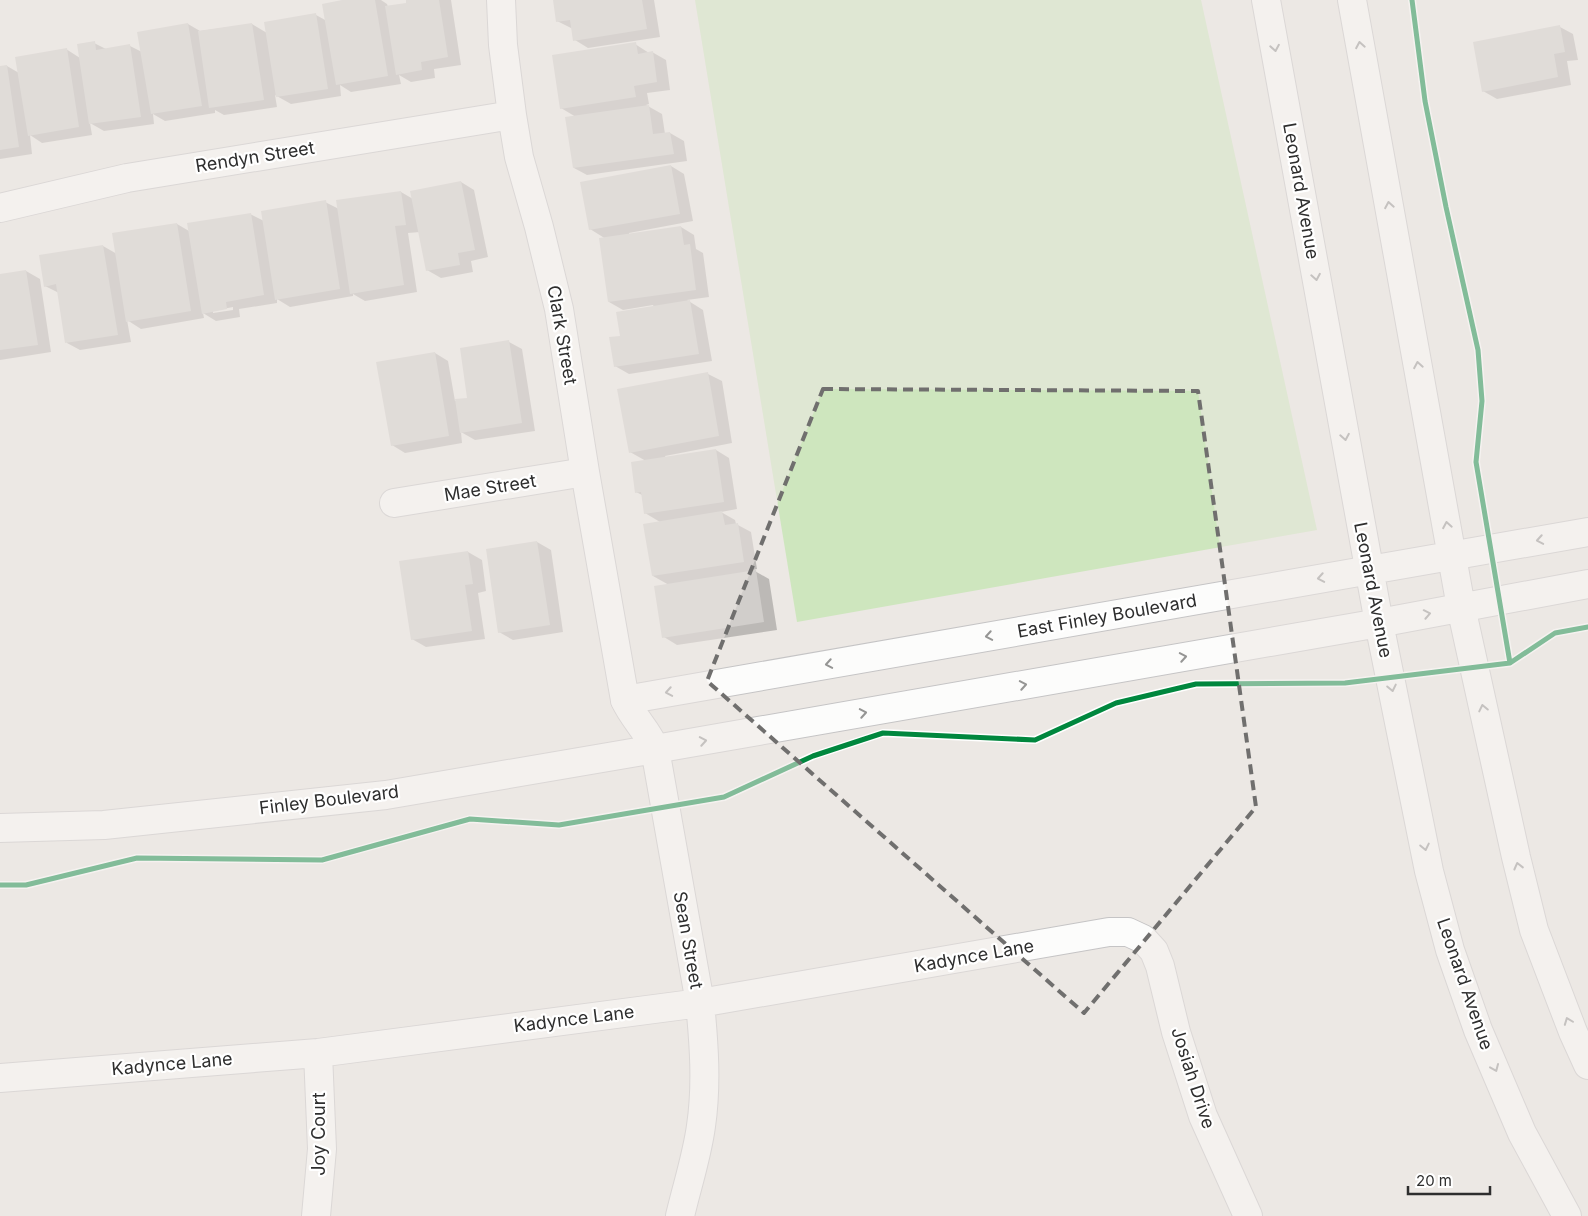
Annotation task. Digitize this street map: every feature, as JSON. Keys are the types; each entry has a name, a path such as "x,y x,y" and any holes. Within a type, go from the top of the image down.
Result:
{"street":[{"name":"Clark Street","path":"501,0 503,45 519,157 539,226 559,309 620,671"},
{"name":"Leonard Avenue","path":"1266,0 1369,570 1430,871 1450,950 1478,1030 1519,1124 1567,1216"},
{"path":"1352,0 1461,607 1516,858 1534,930 1573,1032 1588,1065"},
{"name":"Rendyn Street","path":"0,208 127,178 512,115"},
{"name":"Mae Street","path":"394,503 585,472"},
{"name":"East Finley Boulevard","path":"625,700 1588,532"},
{"path":"655,749 1379,623 1588,584"},
{"name":"Sean Street","path":"620,671 625,700 652,740 655,749 700,1003 704,1041 705,1086 701,1127 680,1216"},
{"name":"Finley Boulevard","path":"0,828 104,825 386,795 655,749"},
{"name":"Kadynce Lane","path":"0,1078 318,1052 700,1003 1109,932 1128,932 1143,939"},
{"name":"Josiah Drive","path":"1143,939 1154,952 1160,966 1176,1032 1203,1116 1248,1216"},
{"name":"Joy Court","path":"316,1216 322,1149 318,1052"}],"highlighted area":[{"path":"823,389 1198,391 1256,807 1084,1013 707,681"}],"green space":[{"path":"695,0 1201,0 1317,530 797,622"}],"building":[{"path":"342,0 375,0 388,76 336,85 322,4"},
{"path":"406,0 439,0 448,57 421,62 422,70 396,75 385,6 406,3"},
{"path":"553,0 642,0 647,29 573,41 570,20 556,22"},
{"path":"316,13 328,89 276,97 264,22"},
{"path":"188,23 202,106 151,114 137,32"},
{"path":"252,23 264,100 209,108 198,31"},
{"path":"1560,25 1565,52 1554,54 1558,77 1482,92 1473,42"},
{"path":"95,41 96,50 130,44 141,117 89,124 77,44"},
{"path":"636,42 638,54 653,51 657,82 634,86 636,97 560,109 552,55"},
{"path":"67,48 79,127 28,136 15,57"},
{"path":"7,65 19,147 0,150 0,66"},
{"path":"649,105 653,134 670,132 674,154 573,168 565,117"},
{"path":"671,165 680,214 589,230 580,182"},
{"path":"461,181 475,250 458,253 460,265 426,271 410,191"},
{"path":"401,191 406,225 395,226 404,285 350,294 336,200"},
{"path":"326,200 340,289 275,300 261,211"},
{"path":"251,213 264,295 226,302 227,309 202,314 187,223"},
{"path":"177,223 191,311 126,322 112,233"},
{"path":"681,226 684,245 690,244 696,290 608,302 599,238"},
{"path":"103,245 118,335 65,343 56,284 44,287 39,255"},
{"path":"26,270 38,345 0,350 0,274"},
{"path":"690,300 699,354 614,367 609,337 620,336 616,312"},
{"path":"509,340 522,423 460,433 455,399 467,398 460,348"},
{"path":"435,352 449,436 391,446 376,362"},
{"path":"708,372 719,436 629,453 617,389"},
{"path":"716,449 724,502 644,514 641,492 635,493 631,462"},
{"path":"722,511 725,525 738,523 744,562 652,576 643,524"},
{"path":"537,541 550,625 498,633 486,549"},
{"path":"468,551 473,584 465,585 472,631 411,640 399,561"},
{"path":"756,570 764,622 662,638 654,586"}],"cycle path":[{"path":"1412,0 1425,101 1446,207 1478,350 1482,401 1476,462 1510,663"},
{"path":"0,885 26,885 137,858 322,860 470,819 559,825 724,797 813,756 883,733 1035,740 1116,703 1196,684 1345,683 1510,663 1555,633 1588,627"}]}
